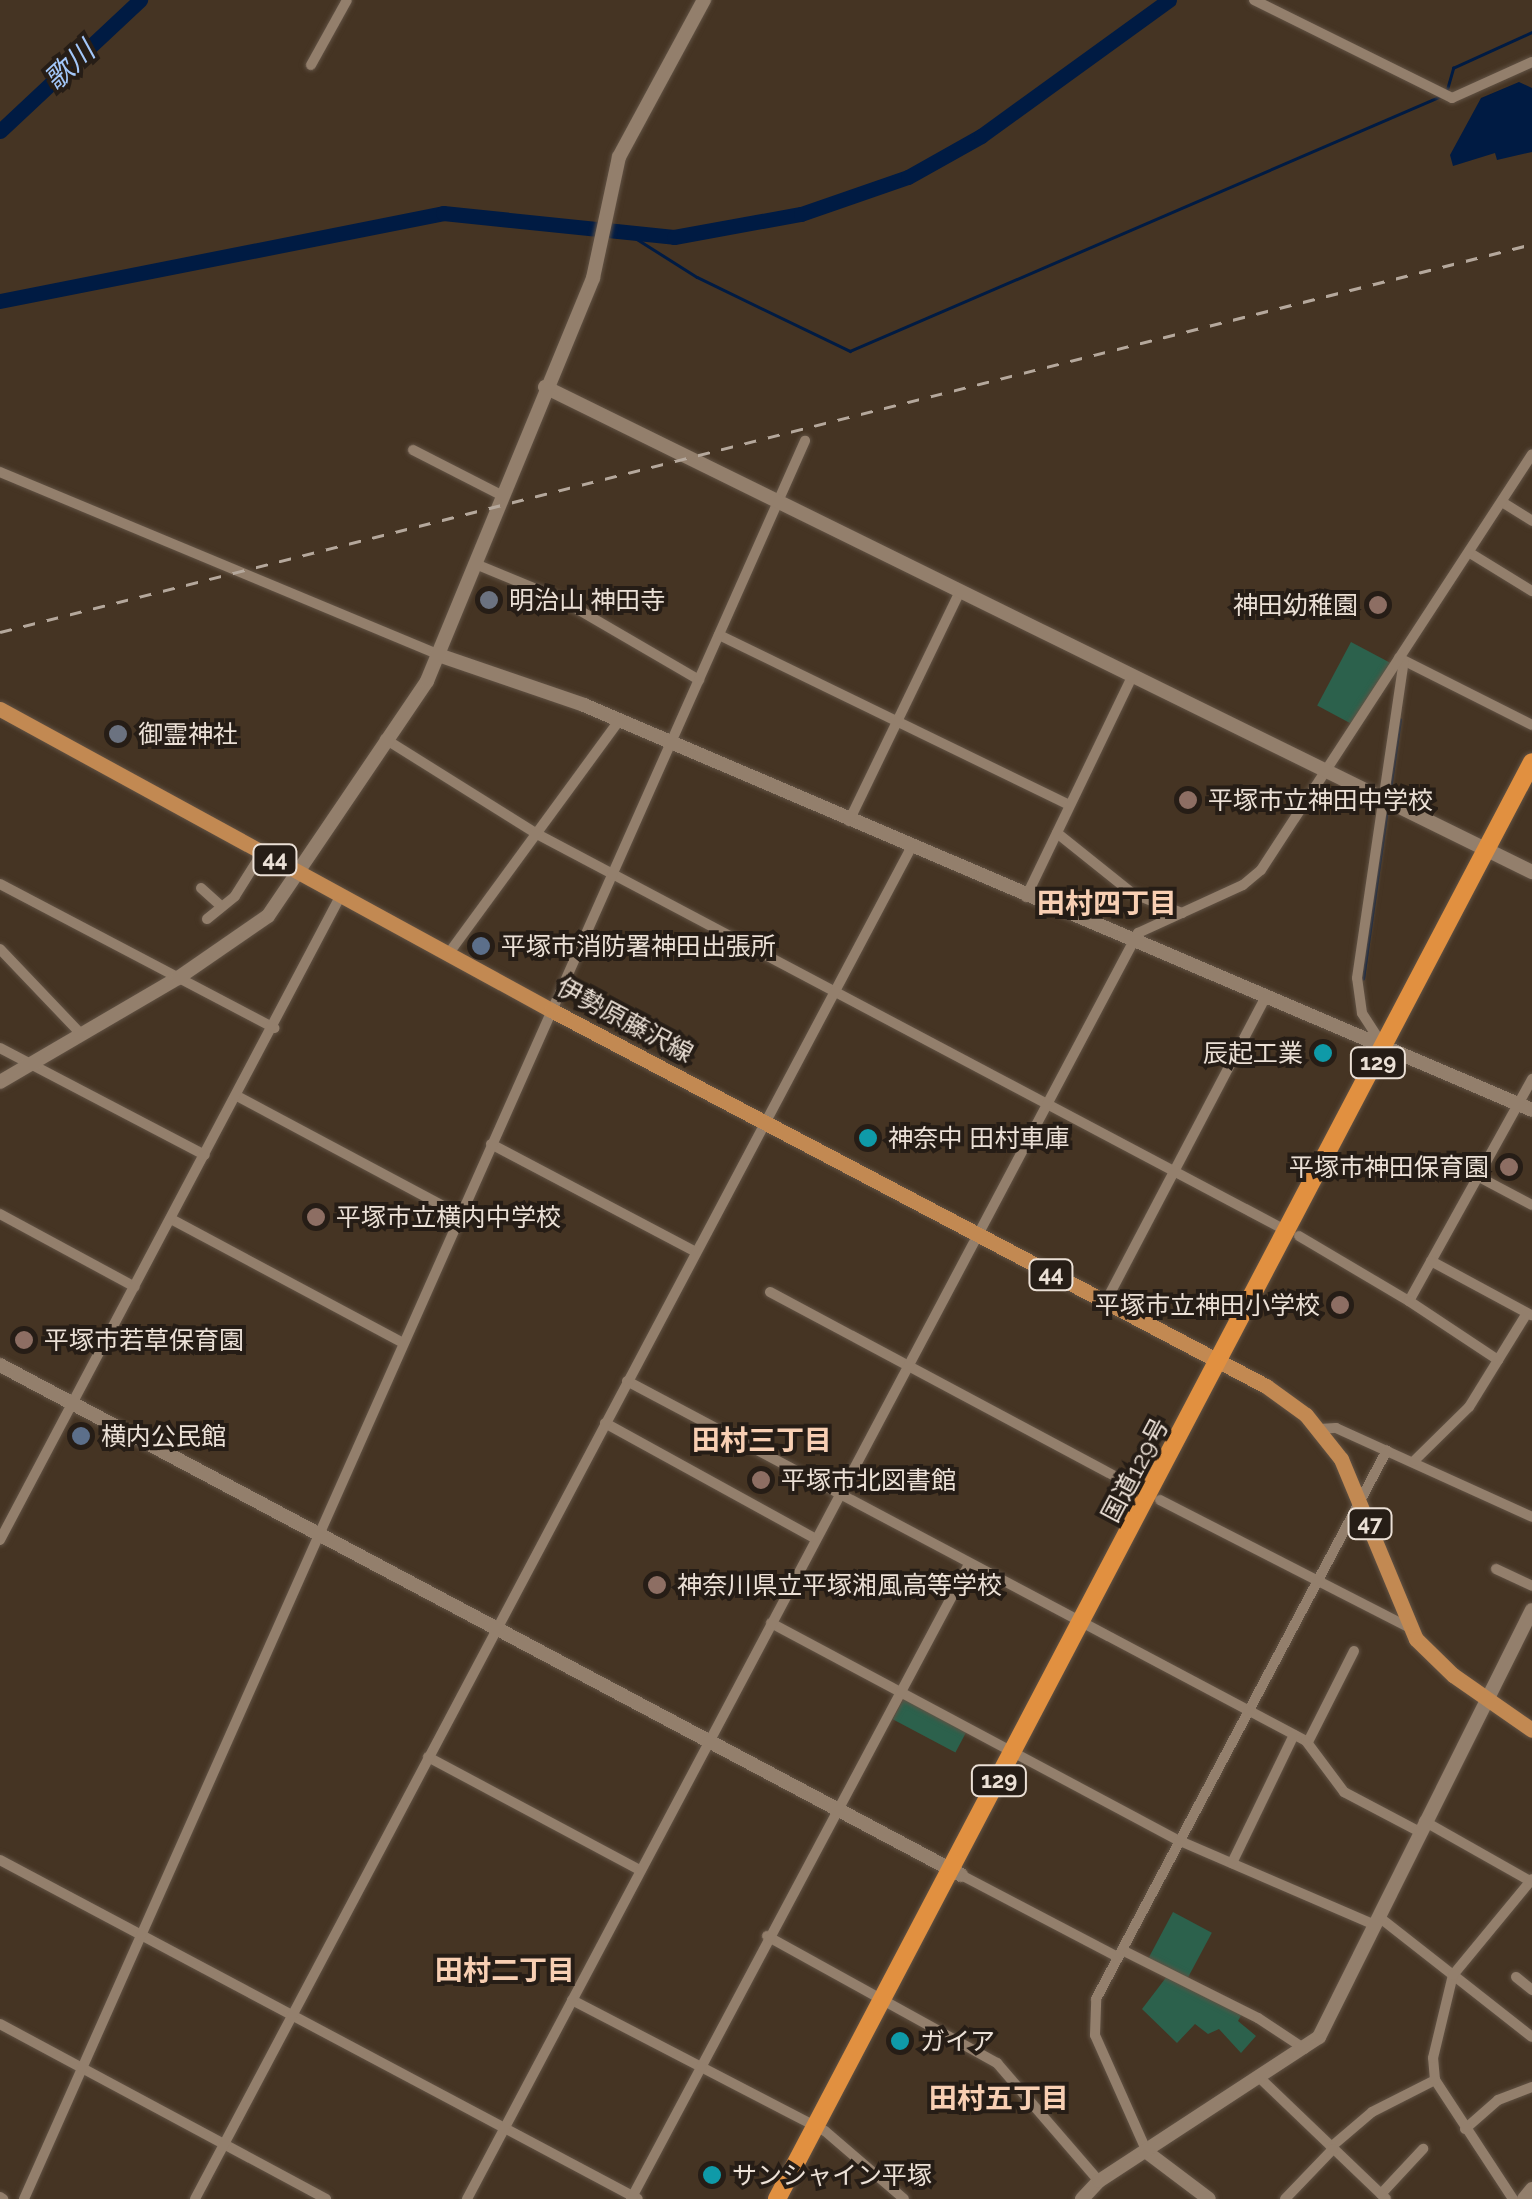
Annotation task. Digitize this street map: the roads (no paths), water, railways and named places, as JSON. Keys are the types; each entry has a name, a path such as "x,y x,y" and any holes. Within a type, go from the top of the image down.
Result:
{"highway":[{"name":"国道129号","path":"1495,853 1532,762"},
{"name":"国道129号","path":"777,2199 888,2001 1532,786"},
{"name":"国道129号","path":"788,2199 820,2128"}],"main road":[{"name":"伊勢原藤沢線","path":"2,715 168,795 298,874 1225,1365"},
{"name":"47","path":"1225,1365 1288,1401 1320,1429 1362,1500 1408,1627 1453,1675 1532,1730"}],"street":[{"path":"310,65 347,0"},
{"path":"0,1082 178,978 268,916 441,656 545,388 593,278 604,217 632,125 704,0"},
{"path":"1254,0 1443,93 1532,62"},
{"path":"545,388 1532,872"},
{"path":"24,2199 805,442"},
{"path":"412,450 503,496"},
{"path":"467,2199 1138,933 1261,870 1532,454"},
{"path":"0,472 441,656 619,721 669,746 1264,1000 1532,1110"},
{"path":"1502,502 1532,521"},
{"path":"1470,553 1532,591"},
{"path":"478,565 560,599 699,680"},
{"path":"849,821 960,591"},
{"path":"719,635 1069,806"},
{"path":"1401,659 1532,725"},
{"path":"1391,1051 1357,998 1401,659"},
{"path":"1026,897 1133,675"},
{"path":"449,953 619,721"},
{"path":"385,740 537,834 1294,1235 1409,1301 1498,1360"},
{"path":"1057,833 1132,893 1182,913"},
{"path":"196,2199 911,848"},
{"path":"207,919 222,906 262,853"},
{"path":"0,884 274,1028"},
{"path":"200,888 222,906"},
{"path":"2,1533 238,1096 341,895"},
{"path":"0,949 82,1034"},
{"path":"1105,1303 1264,1000"},
{"path":"0,1048 206,1155"},
{"path":"1409,1301 1532,1078"},
{"path":"238,1096 460,1215"},
{"path":"492,1144 696,1252"},
{"path":"1479,1177 1532,1205"},
{"path":"0,1214 135,1287"},
{"path":"170,1219 403,1342"},
{"path":"1414,1461 1470,1407 1530,1314 1431,1261"},
{"path":"770,1292 1317,1584 1408,1627"},
{"path":"0,1365 956,1872 1258,2018 1305,2049"},
{"path":"627,1381 839,1497 1308,1742 1344,1792 1532,1880 1455,1976 1440,2013 1435,2080 1513,2199"},
{"path":"605,1423 816,1539"},
{"path":"1320,1429 1336,1428 1532,1517"},
{"path":"1208,2199 1148,2153 1092,2022 1120,1954 1386,1450"},
{"path":"0,1860 633,2198 767,1936 968,1564"},
{"path":"1496,1569 1532,1586"},
{"path":"767,1936 997,2063 1093,2192 1305,2049 1339,2005 1420,1826 1532,1610"},
{"path":"771,1623 1180,1841 1377,1921 1532,2037"},
{"path":"1308,1742 1354,1651"},
{"path":"1232,1863 1294,1735"},
{"path":"428,1757 640,1870"},
{"path":"1516,1977 1532,1990"},
{"path":"572,2000 820,2128 904,2199"},
{"path":"0,2024 326,2199"},
{"path":"1260,2079 1383,2196 1423,2149"},
{"path":"1285,2199 1372,2112 1435,2080"},
{"path":"1466,2128 1498,2100 1532,2087"},
{"path":"1524,2199 1532,2189"}],"water":[{"path":"1519,82 1532,88 1532,152 1497,160 1495,153 1453,166 1450,155 1481,98"}],"waterway":[{"name":"歌川","path":"0,131 140,0"},
{"path":"0,301 443,213 674,237 801,214 908,177 981,136 1169,0"},
{"path":"1446,93 1453,68 1532,32"},
{"path":"629,234 697,277 850,351 1439,97"},
{"path":"1389,796 1400,720"},
{"path":"1363,979 1387,809"}],"railway":[{"path":"0,632 1532,244"}],"place":[{"name":"明治山 神田寺","path":"489,600"},
{"name":"神田幼稚園","path":"1378,605"},
{"name":"御霊神社","path":"118,734"},
{"name":"平塚市立神田中学校","path":"1188,800"},
{"name":"平塚市消防署神田出張所","path":"481,946"},
{"name":"辰起工業","path":"1323,1053"},
{"name":"神奈中 田村車庫","path":"868,1138"},
{"name":"平塚市神田保育園","path":"1509,1167"},
{"name":"平塚市立横内中学校","path":"316,1217"},
{"name":"平塚市立神田小学校","path":"1340,1305"},
{"name":"平塚市若草保育園","path":"24,1340"},
{"name":"横内公民館","path":"81,1436"},
{"name":"平塚市北図書館","path":"761,1480"},
{"name":"神奈川県立平塚湘風高等学校","path":"657,1585"},
{"name":"ガイア","path":"900,2041"},
{"name":"サンシャイン平塚","path":"712,2175"}],"district":[{"name":"田村四丁目","path":"1107,904"},
{"name":"田村三丁目","path":"762,1441"},
{"name":"田村二丁目","path":"505,1971"},
{"name":"田村五丁目","path":"999,2099"}]}
